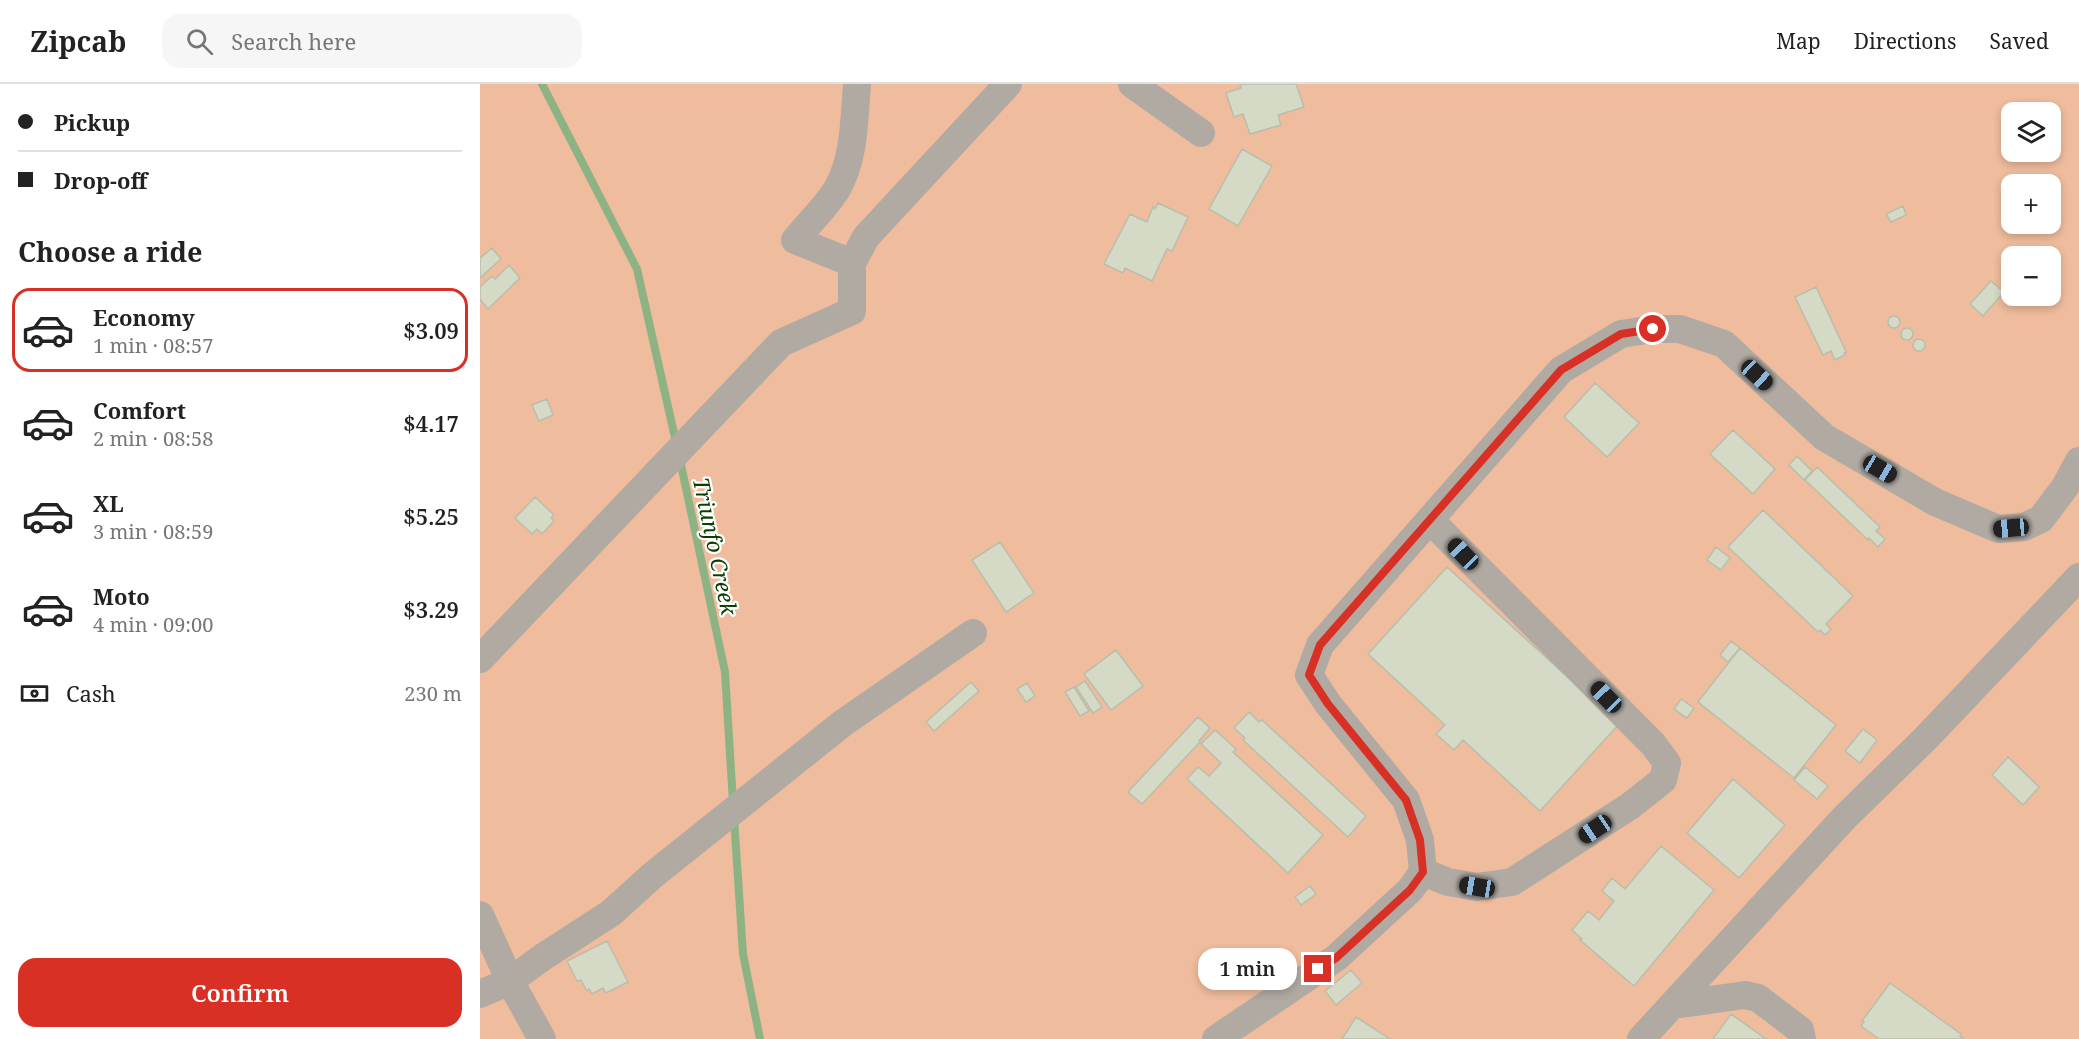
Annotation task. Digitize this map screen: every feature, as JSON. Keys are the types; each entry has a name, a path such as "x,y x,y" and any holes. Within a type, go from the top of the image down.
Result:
{"street":[{"path":"852,263 795,240 836,190 848,163 854,137 857,84"},
{"path":"480,659 781,343 852,311 852,263 866,237 1008,84"},
{"path":"1132,84 1201,134"},
{"path":"1216,1039 1336,958 1410,890 1423,872 1420,840 1406,800 1328,704 1309,675 1320,645 1561,370 1621,334 1653,329 1680,329 1724,344 1824,437 1935,502 1998,529 2024,527 2041,519 2065,487 2079,461"},
{"path":"1423,872 1448,882 1477,887 1512,882 1630,806 1663,780 1667,763 1645,736 1430,520"},
{"path":"1641,1039 1845,817 1926,738 2079,577"},
{"path":"480,994 510,981 611,913 653,875 843,723 973,633"},
{"path":"480,915 510,981 542,1039"},
{"path":"1674,1005 1745,995 1758,998 1800,1030 1802,1039"}],"shaded area":[{"path":"480,84 2079,84 2079,1039 480,1039"}],"building":[{"path":"1296,84 1304,107 1278,115 1281,125 1250,134 1243,114 1234,117 1226,93 1241,88 1240,85"},
{"path":"1242,149 1272,166 1238,226 1209,209"},
{"path":"1158,203 1188,217 1172,251 1167,249 1152,281 1125,268 1123,273 1104,264 1130,214 1147,222 1153,207 1155,209"},
{"path":"1903,206 1906,215 1891,222 1886,214"},
{"path":"492,248 501,259 480,278 480,258"},
{"path":"509,265 520,278 488,309 480,299 480,287 492,276 495,279"},
{"path":"1991,281 2001,289 2001,295 1983,316 1970,304"},
{"path":"1816,287 1846,352 1845,355 1835,360 1831,351 1823,355 1795,297"},
{"path":"1896,316 1900,322 1896,328 1892,328 1888,320"},
{"path":"1909,328 1912,329 1912,339 1905,340 1902,339 1901,332 1902,329"},
{"path":"1921,339 1925,345 1921,351 1917,351 1913,343"},
{"path":"1595,383 1639,423 1607,457 1564,417"},
{"path":"547,399 553,415 539,421 532,405"},
{"path":"1733,430 1775,469 1753,494 1710,454"},
{"path":"1797,456 1812,471 1804,480 1789,465"},
{"path":"1817,467 1880,527 1876,531 1885,539 1878,547 1805,480"},
{"path":"535,497 554,515 551,518 554,521 542,534 537,529 532,534 515,518"},
{"path":"1763,510 1853,596 1826,624 1831,629 1825,635 1820,630 1818,632 1728,547"},
{"path":"1000,542 1034,593 1006,612 972,560"},
{"path":"1716,547 1730,558 1721,570 1707,560"},
{"path":"1447,567 1619,724 1540,811 1463,740 1454,750 1436,734 1445,725 1368,654"},
{"path":"1731,641 1740,648 1728,662 1720,655"},
{"path":"1740,648 1836,725 1794,778 1698,702"},
{"path":"1116,650 1143,686 1111,710 1084,674"},
{"path":"1085,681 1102,707 1093,713 1076,687"},
{"path":"971,682 979,691 934,731 926,722"},
{"path":"1027,683 1035,696 1026,702 1017,689"},
{"path":"1074,687 1089,711 1080,716 1065,692"},
{"path":"1681,699 1694,708 1687,718 1674,709"},
{"path":"1249,712 1259,722 1262,720 1366,816 1348,837 1243,740 1245,738 1234,728"},
{"path":"1198,717 1210,728 1200,742 1142,804 1128,792"},
{"path":"1863,729 1877,740 1860,763 1845,751"},
{"path":"1215,730 1236,749 1233,752 1323,835 1288,873 1187,779 1198,767 1209,776 1221,763 1201,744"},
{"path":"2008,757 2039,787 2023,805 1992,775"},
{"path":"1805,767 1828,786 1817,799 1794,780"},
{"path":"1733,779 1785,825 1739,878 1687,833"},
{"path":"1661,846 1714,890 1634,986 1580,940 1582,939 1572,930 1588,911 1599,920 1614,901 1602,891 1612,878 1625,889"},
{"path":"1310,886 1316,894 1301,905 1295,897"},
{"path":"607,941 628,982 606,993 603,988 592,994 589,989 587,991 581,980 577,981 567,961"},
{"path":"1351,970 1362,983 1336,1005 1325,991"},
{"path":"1890,983 1961,1034 1960,1036 1964,1039 1879,1039 1861,1026 1864,1022 1862,1021"},
{"path":"1731,1014 1766,1039 1713,1039"},
{"path":"1356,1017 1390,1039 1342,1039"}],"waterway":[{"name":"Triunfo Creek","path":"542,84 637,269 676,442"},
{"name":"Triunfo Creek","path":"680,460 725,672 733,803"},
{"name":"Triunfo Creek","path":"734,818 743,954 760,1039"}],"route":[{"path":"1318,969 1336,958 1410,890 1423,872 1420,840 1406,800 1328,704 1309,675 1320,645 1561,370 1621,334 1653,329"}]}
